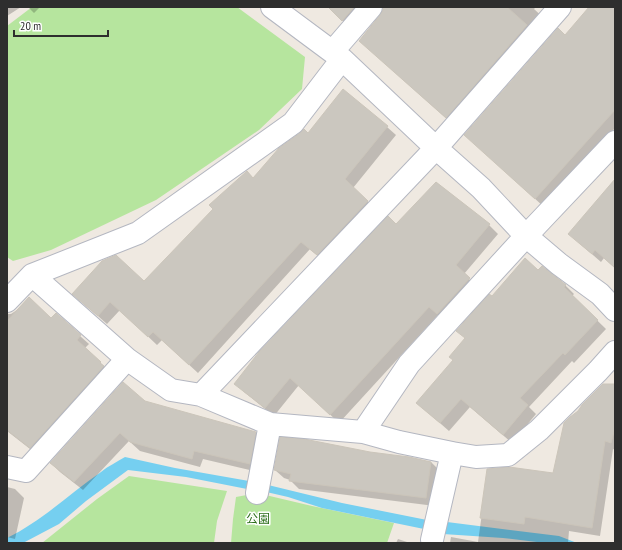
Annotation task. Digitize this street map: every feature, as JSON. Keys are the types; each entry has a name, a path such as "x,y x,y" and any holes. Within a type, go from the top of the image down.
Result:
{"street":[{"path":"272,7 337,55 436,148 482,188 526,236 559,264 600,294 615,310"},
{"path":"7,301 32,275 138,233 293,122 371,7"},
{"path":"201,395 436,148 560,7"},
{"path":"363,432 410,364 526,236 615,142"},
{"path":"32,275 127,359 171,390 201,395 270,424 363,432 399,442 476,457 508,456 539,430 615,352"},
{"path":"7,467 26,471 127,359"},
{"path":"258,486 270,424"},
{"path":"432,540 452,453"}],"green space":[{"path":"32,7 237,7 305,57 302,89 259,130 156,200 51,250 13,261 7,257 7,26"},
{"path":"129,476 227,491 217,521 214,543 42,543 97,499"},
{"name":"公園","path":"257,493 394,523 387,543 231,543 236,497"}],"water":[{"path":"125,457 175,468 249,481 247,489 186,477 128,470 86,501 59,524 23,543 7,543 7,538 32,524 89,480"},
{"path":"264,484 342,503 427,520 424,529 322,508 288,497 262,491"},
{"path":"447,522 559,536 577,543 545,543 503,538 443,534"}],"building":[{"path":"328,7 354,7 342,21"},
{"path":"383,7 507,7 527,25 446,118 359,41 380,15"},
{"path":"589,7 615,7 615,110 535,199 464,135 558,28 565,35"},
{"path":"343,89 388,126 345,179 368,201 317,255 301,242 189,365 153,332 148,337 110,302 98,316 72,294 102,261 116,255 144,281 213,209 209,205 247,171 253,178 279,148 304,129 308,133"},
{"path":"615,179 615,268 595,250 592,254 568,234"},
{"path":"436,182 490,224 456,265 470,278 437,314 429,307 330,415 290,378 265,408 234,384 259,352 388,216 396,224"},
{"path":"525,258 538,270 542,266 566,285 564,287 598,320 565,355 563,353 520,398 528,405 503,435 461,399 440,423 416,403 453,360 449,357 465,338 456,331 489,294 492,296"},
{"path":"29,297 51,318 56,313 81,335 77,340 104,366 30,448 7,430 7,321"},
{"path":"123,382 145,401 256,432 250,464 194,451 192,459 130,442 120,433 74,482 50,463"},
{"path":"603,384 615,384 615,428 611,443 605,441 592,528 525,517 524,524 480,518 487,469 509,467 553,473 564,423 578,411"},
{"path":"280,437 304,439 431,462 426,498 289,481 291,474 274,470"}]}
